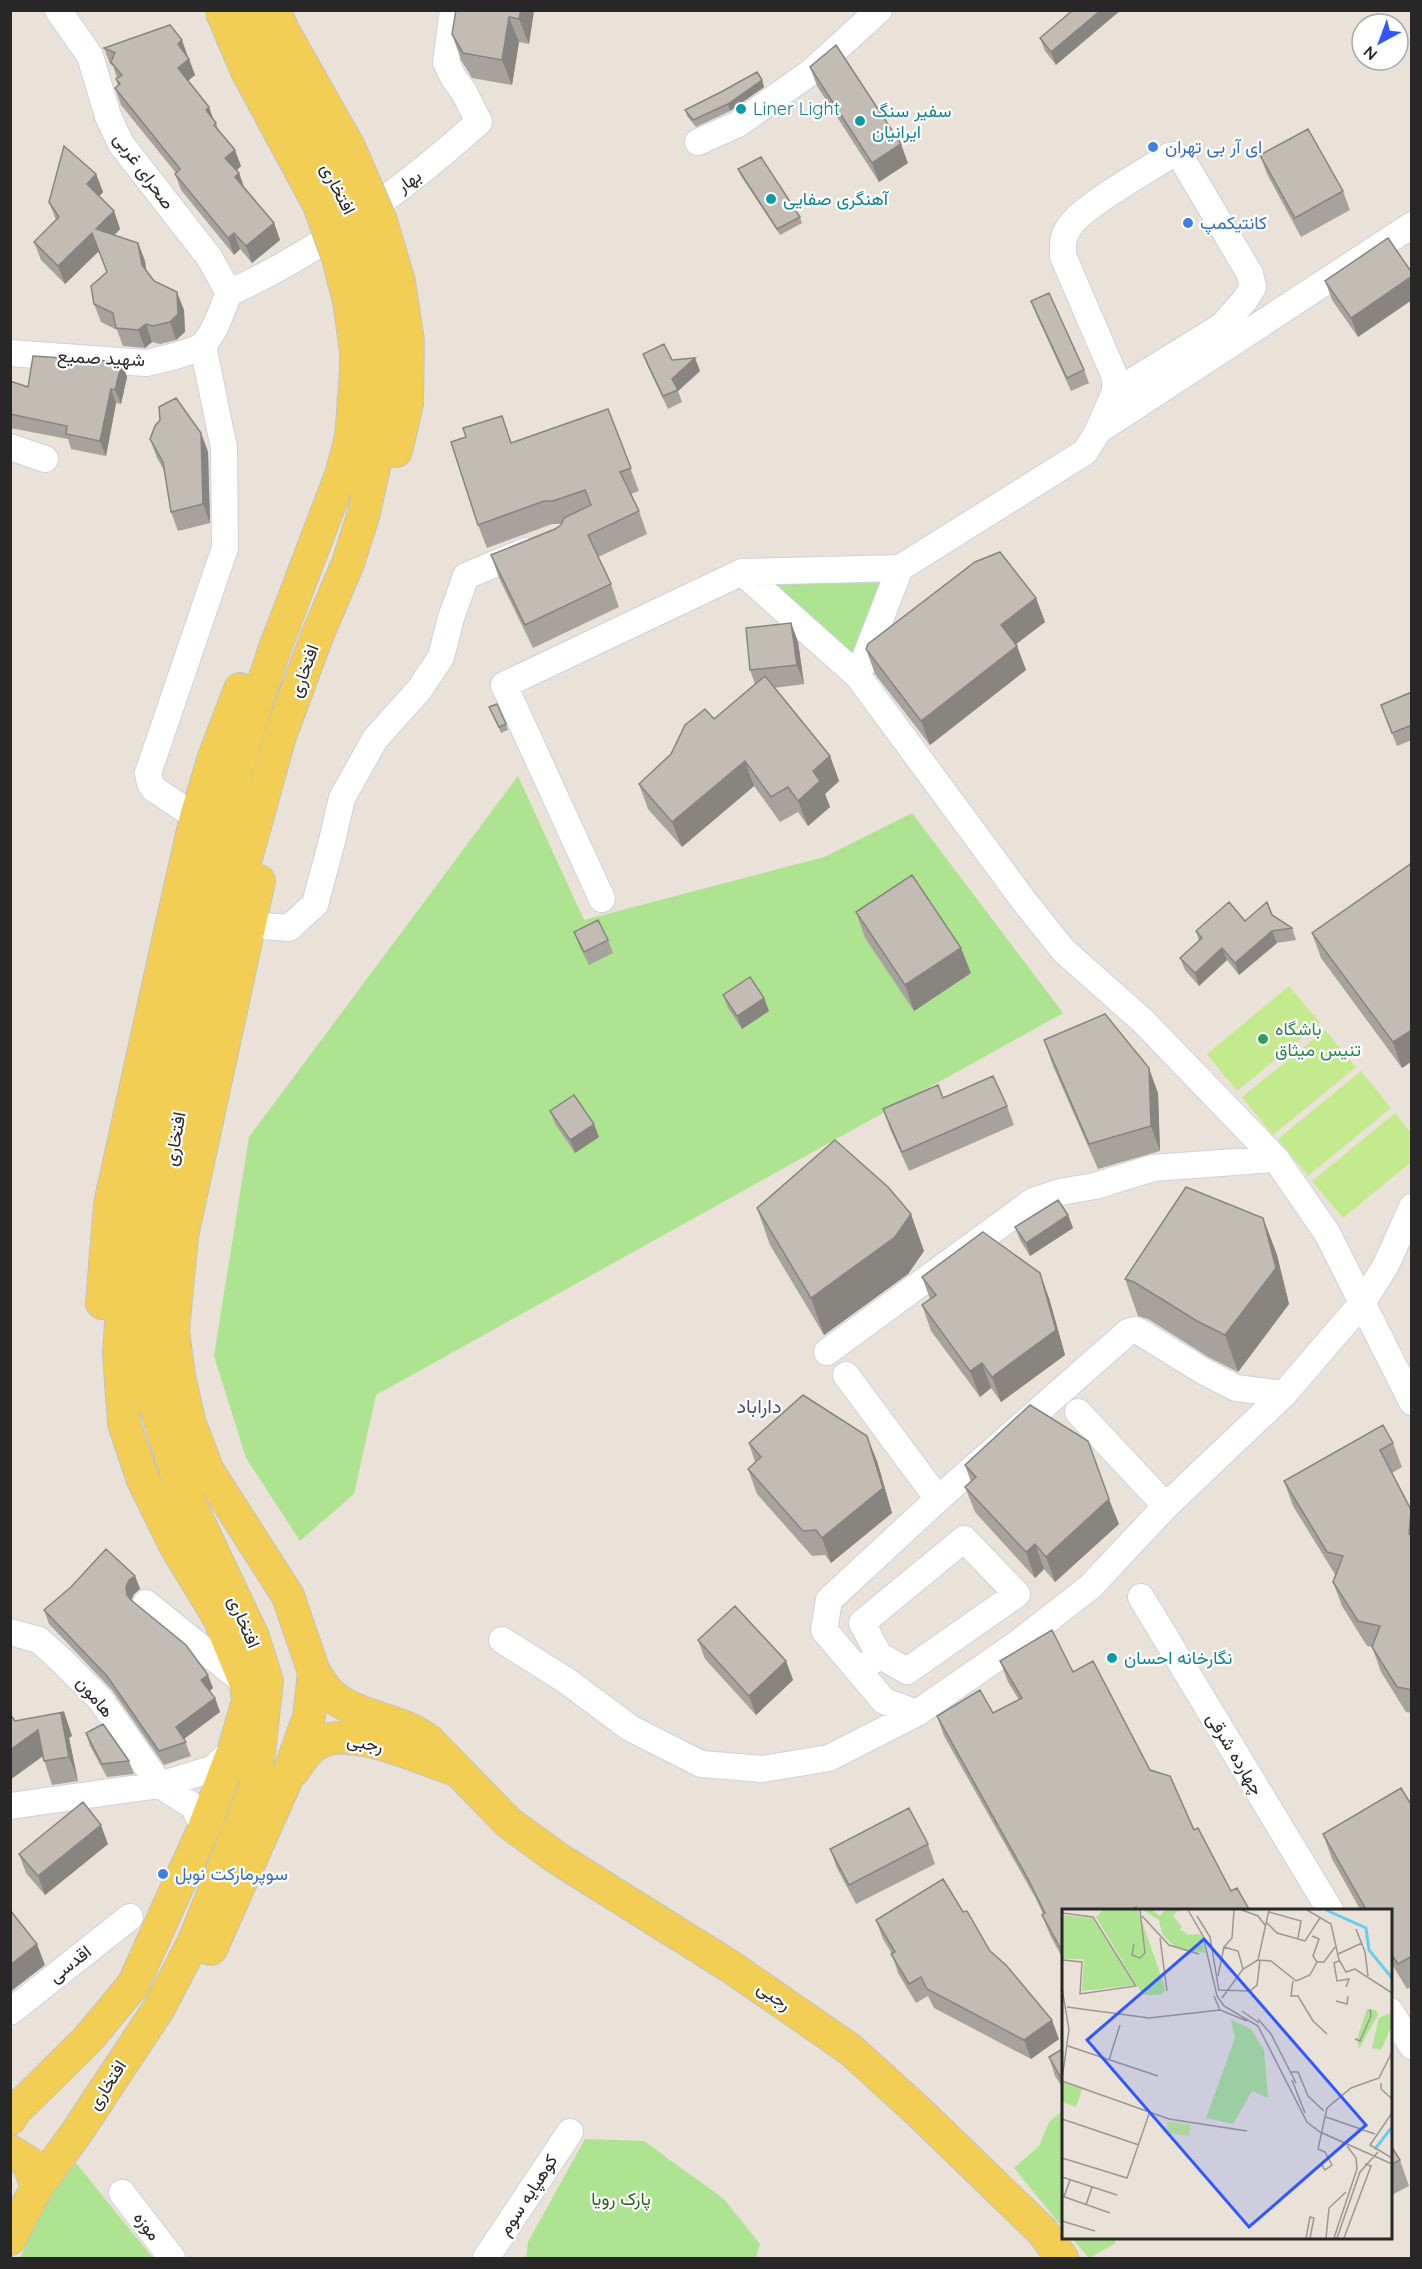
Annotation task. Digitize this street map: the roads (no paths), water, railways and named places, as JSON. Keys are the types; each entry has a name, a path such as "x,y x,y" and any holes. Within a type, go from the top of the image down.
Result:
{"main road":[{"name":"افتخاری","path":"10,2239 37,2187 77,2132 159,2008 194,1941 255,1788 267,1681 253,1637 177,1476 155,1405 148,1337 160,1229 174,1141 196,1040 222,938 280,736 307,661 348,563 363,516 381,489 393,463 407,404 383,347 349,301 338,258 319,205 247,71 221,10"},
{"name":"افتخاری","path":"246,10 288,97 360,231 377,290 383,347"},
{"path":"274,10 349,147 381,221 399,282 383,347"},
{"name":"افتخاری","path":"10,2119 15,2111 88,2039 133,1985 204,1828 234,1749 248,1701 246,1684 219,1618 177,1547 143,1480 124,1423 119,1354 124,1274 192,942 247,732 274,648 341,475 351,438 356,372 383,347"},
{"path":"77,2132 139,2063 173,2015 218,1936 287,1778 309,1717 314,1672 288,1596 208,1471 189,1421 179,1376 173,1331 182,1236 249,925 303,723 335,638 348,563"},
{"path":"124,1423 99,1354 110,1204 196,817 213,760 238,694 269,599 305,568"},
{"path":"274,648 287,643 299,650 307,661"},
{"name":"رجبی","path":"314,1672 326,1690 338,1701 369,1715 416,1730 509,1823 557,1858 731,1966 851,2050 1043,2232 1062,2259"},
{"name":"رجبی","path":"287,1778 311,1747 323,1741 343,1737 376,1743 456,1770"},
{"path":"10,2151 28,2162 37,2187"}],"street":[{"name":"صحرای غربی","path":"58,10 90,57 108,116 121,144 209,257 229,293"},
{"name":"بهار","path":"229,293 309,252 428,168 479,122 446,62 453,10"},
{"path":"698,142 738,124 811,72 879,10"},
{"path":"602,899 504,685 742,572 900,568 1085,452 1098,431 1115,392 1115,376 1063,256 1063,242 1067,230 1079,215 1169,156 1175,155 1182,159 1239,255 1250,274 1253,287 1245,300 1222,326 1115,392"},
{"path":"1098,431 1412,225"},
{"path":"196,817 154,789 148,773 225,548 224,448 203,346 229,293"},
{"name":"شهید صمیع","path":"10,353 146,363 166,359 203,346"},
{"path":"10,447 45,459"},
{"path":"249,925 288,928 315,903 342,798 375,739 419,690 441,657 451,618 466,576 548,542"},
{"path":"858,676 900,568"},
{"path":"742,572 858,676 1024,901 1064,951 1143,1021 1276,1159 1327,1233 1410,1397"},
{"path":"827,1352 1033,1201 1060,1192 1095,1186 1153,1168 1276,1159"},
{"path":"502,1640 567,1681 630,1728 701,1764 763,1769 829,1758 917,1713 1014,1646 1090,1587 1166,1506 1284,1394 1363,1302 1386,1264 1412,1207"},
{"path":"917,1713 884,1701 824,1630 829,1600 938,1499 1128,1332 1135,1330 1236,1388 1284,1394"},
{"path":"846,1375 938,1499"},
{"path":"1078,1412 1166,1506"},
{"path":"964,1539 1017,1594 907,1671 879,1655 862,1623 964,1539"},
{"name":"چهارده شرقی","path":"1141,1597 1329,1909"},
{"path":"146,1603 246,1684"},
{"name":"هامون","path":"10,1632 39,1640 100,1699 160,1785"},
{"path":"860,1672 879,1655"},
{"path":"10,1806 160,1785 212,1768 234,1749"},
{"path":"160,1785 193,1806 204,1828"},
{"name":"اقدسی","path":"10,2012 130,1917"},
{"path":"1392,2015 1412,2046"},
{"name":"کوهپایه سوم","path":"486,2259 570,2132"},
{"name":"موزه","path":"122,2193 172,2259"}],"place":[{"name":"Liner Light","path":"741,109"},
{"name":"سفیر سنگ ایرانیان","path":"860,121"},
{"name":"ای آر بی تهران","path":"1153,147"},
{"name":"آهنگری صفایی","path":"771,199"},
{"name":"کانتیکمپ","path":"1188,223"},
{"name":"باشگاه تنيس ميثاق","path":"1263,1039"},
{"name":"نگارخانه احسان","path":"1112,1658"},
{"name":"سوپرمارکت نوبل","path":"163,1874"}],"district":[{"name":"داراباد","path":"759,1406"}],"park label":[{"name":"پارک رویا","path":"621,2199"}]}
